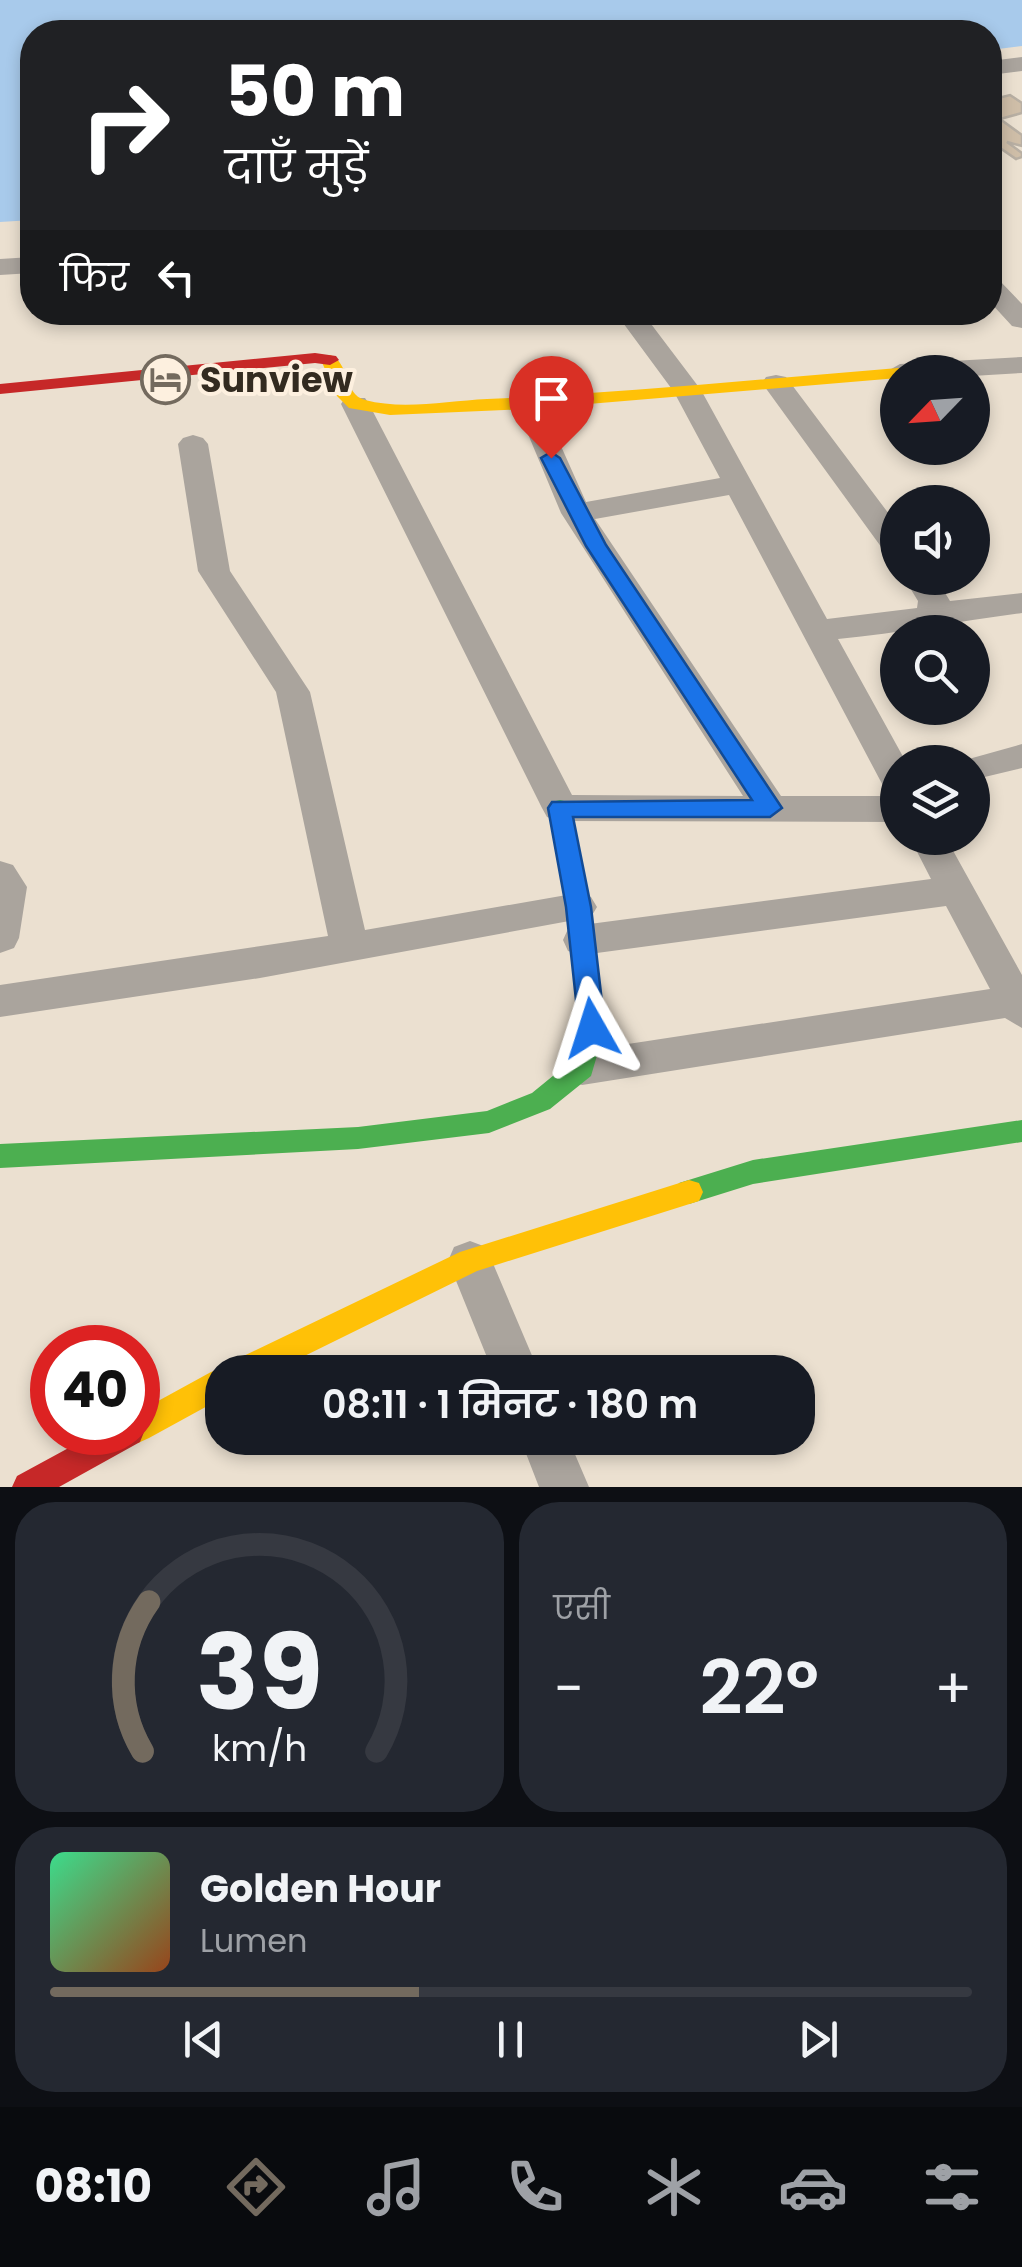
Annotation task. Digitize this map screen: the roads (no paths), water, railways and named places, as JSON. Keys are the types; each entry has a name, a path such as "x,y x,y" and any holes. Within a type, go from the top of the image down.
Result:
{"street":[{"path":"1002,299 1022,320"},
{"path":"638,325 687,390 880,746"},
{"path":"0,388 315,358 330,360 345,395 355,404 400,504 489,664 560,808 580,924 592,1028 582,1068"},
{"path":"990,368 1022,366"},
{"path":"355,404 390,410 529,403 880,375"},
{"path":"776,383 880,524"},
{"path":"529,403 576,512 770,808"},
{"path":"194,444 220,587 273,654 293,692 350,948"},
{"path":"576,512 739,484"},
{"path":"930,595 934,601 932,614"},
{"path":"819,630 917,620 932,614 1022,603"},
{"path":"990,764 1022,756"},
{"path":"560,808 880,809"},
{"path":"0,1156 358,1138 490,1122 541,1101 582,1068 1017,994 937,855"},
{"path":"0,876 8,887 0,938"},
{"path":"0,1001 350,948 957,890"},
{"path":"277,1355 470,1262 753,1172 1022,1132"},
{"path":"470,1262 509,1355"},
{"path":"160,1416 205,1391"},
{"path":"28,1487 87,1455"},
{"path":"551,1455 564,1487"}],"water":[{"path":"0,0 1022,0 1022,46 1002,48 1002,20 20,20 20,221 0,222"}],"place":[{"name":"Sunview","path":"165,379"}]}
